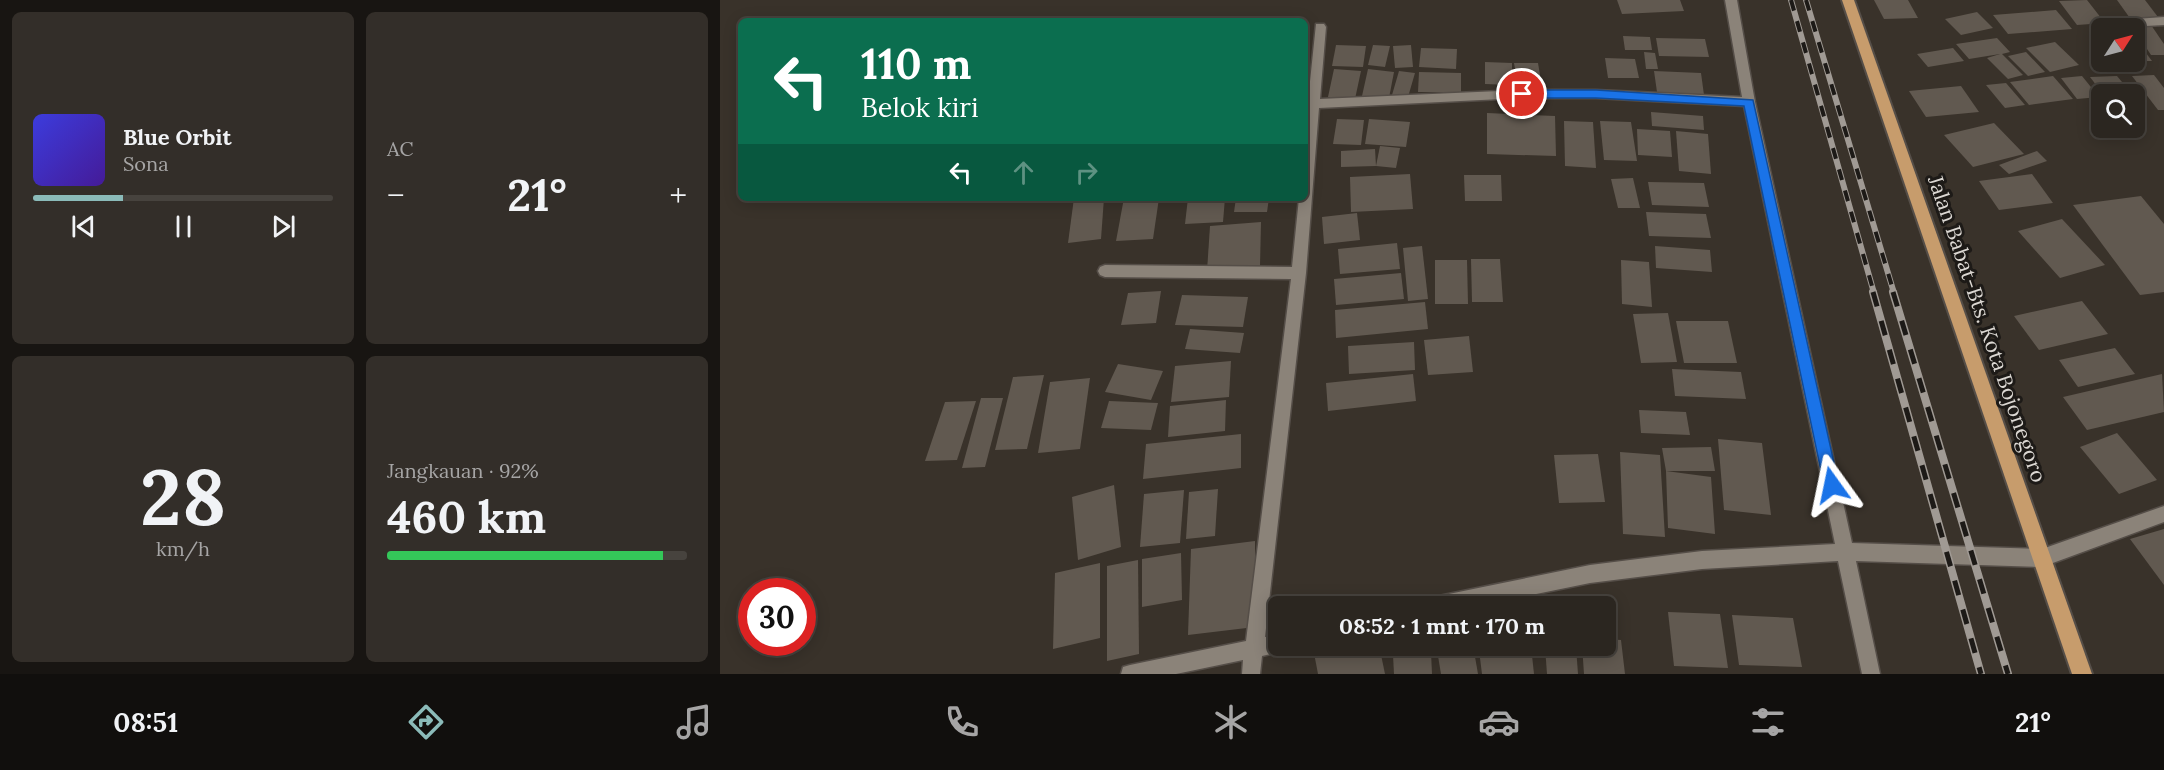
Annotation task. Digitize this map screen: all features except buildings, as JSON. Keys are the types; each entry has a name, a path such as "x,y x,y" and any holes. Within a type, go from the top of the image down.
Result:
{"highway":[{"name":"Jalan Babat-Bts. Kota Bojonegoro","path":"1848,0 2082,674"}],"street":[{"path":"1731,0 1749,102 1871,674"},
{"path":"2145,22 2164,21"},
{"path":"1308,139 1320,27"},
{"path":"1310,109 1522,94 1596,94 1749,102"},
{"path":"1251,674 1256,649 1299,273 1304,201"},
{"path":"1105,271 1299,273"},
{"path":"1485,596 1601,573 1702,560 1846,552 2042,558 2164,514"},
{"path":"1130,674 1268,646"}],"railway":[{"path":"1791,0 1874,293"},
{"path":"1806,0 1894,293"},
{"path":"1873,292 1981,674"},
{"path":"1893,292 2008,674"}],"route":[{"path":"1522,94 1596,94 1749,102 1832,485"}]}
